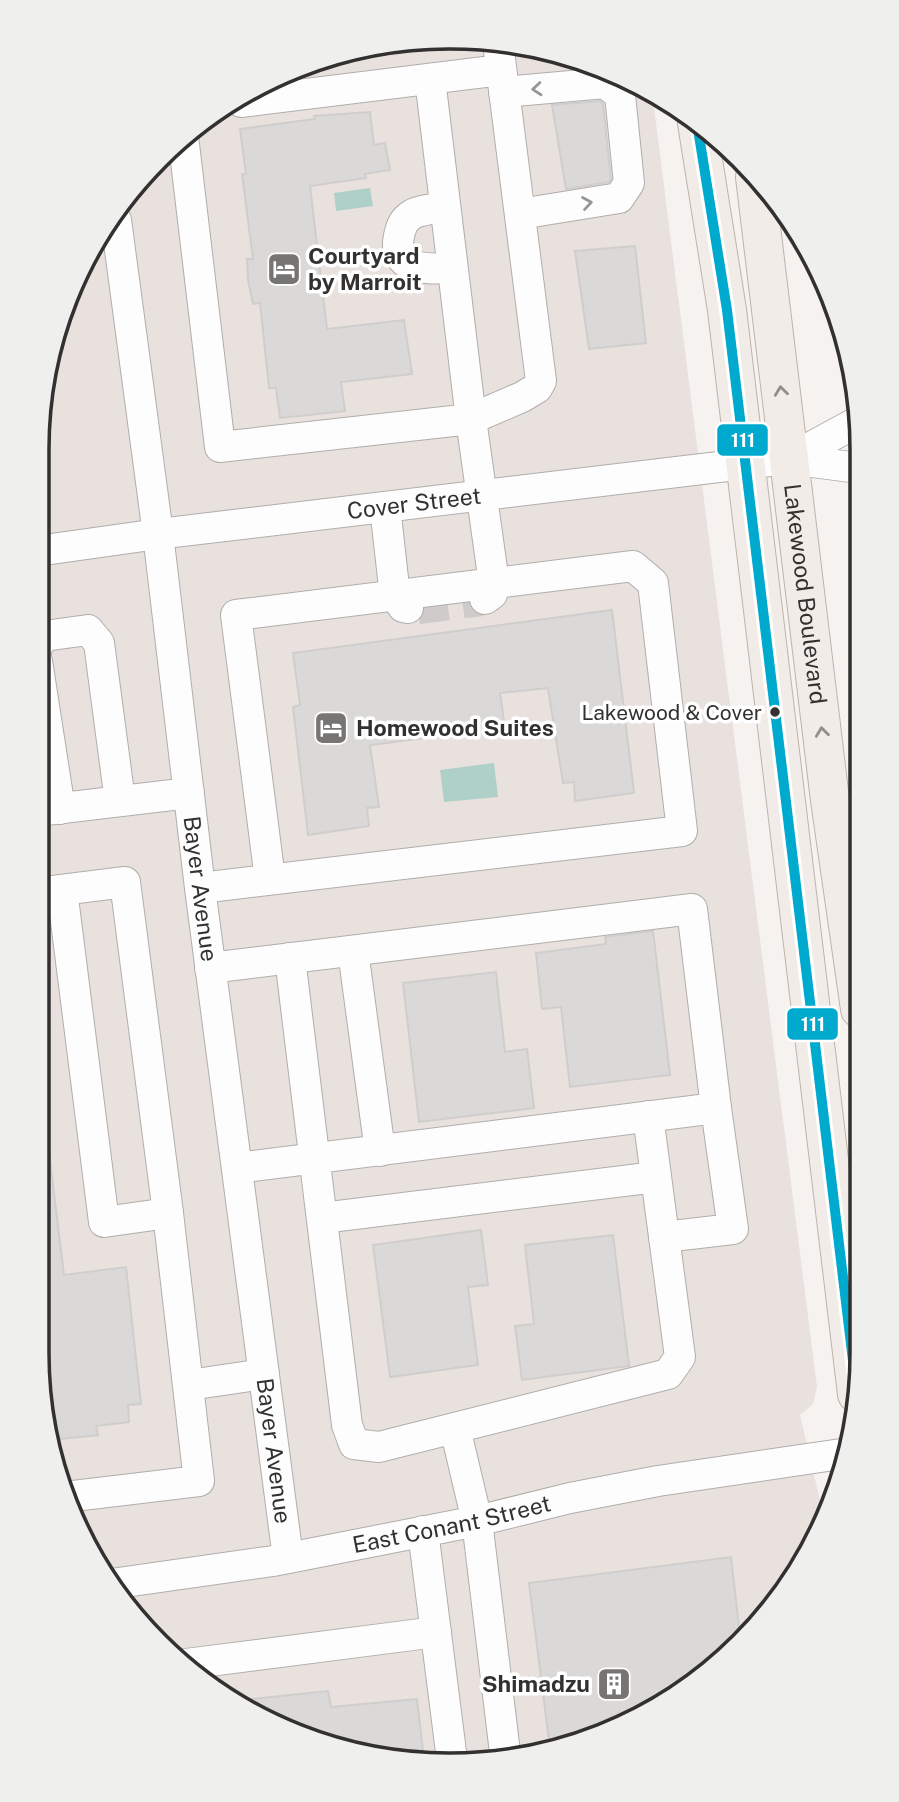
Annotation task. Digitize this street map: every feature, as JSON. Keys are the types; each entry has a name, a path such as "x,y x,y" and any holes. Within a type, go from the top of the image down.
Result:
{"main road":[{"name":"Lakewood Boulevard","path":"700,138 727,310 850,1329"},
{"name":"Lakewood Boulevard","path":"757,193 830,800 850,939"}],"street":[{"path":"184,148 220,447 471,419 522,397 537,388 541,381 501,68"},
{"path":"253,100 501,68 605,83 620,95 629,183 620,198 520,214"},
{"path":"430,79 482,495 488,592"},
{"path":"445,207 415,212 402,223 398,240 400,255 407,264 422,270 452,268"},
{"name":"Bayer Avenue","path":"117,226 158,534 210,968 288,1558"},
{"path":"789,459 849,426"},
{"path":"789,459 850,467"},
{"name":"Cover Street","path":"49,549 789,459"},
{"path":"385,507 406,602"},
{"path":"200,888 682,831 653,583 633,566 488,592 406,602 236,615 270,879"},
{"path":"49,635 88,630 99,643 120,801"},
{"path":"49,810 189,793"},
{"path":"75,1496 199,1481 169,1213 125,882 49,891 104,1222 169,1213"},
{"path":"210,968 692,909 733,1229 664,1237"},
{"path":"353,951 380,1151"},
{"path":"290,958 347,1425 354,1444 379,1447 668,1374 680,1357 648,1116"},
{"path":"237,1168 716,1108"},
{"path":"322,1218 656,1177"},
{"path":"188,1385 264,1374"},
{"path":"456,1428 477,1521 505,1749"},
{"name":"East Conant Street","path":"122,1582 288,1558 477,1521 633,1486 836,1455"},
{"path":"422,1531 451,1753"},
{"path":"196,1663 436,1632"}],"shaded area":[{"path":"476,50 528,57 578,70 627,90 654,105 817,1387 813,1404 800,1415 821,1504 783,1575 751,1617 714,1654 672,1686 627,1712 578,1732 502,1750 449,1753 397,1750 371,1745 296,1723 249,1699 185,1654 148,1617 116,1575 79,1506 57,1431 52,1405 49,1352 49,449 52,397 63,346 79,296 116,227 148,185 185,148 227,116 296,79 346,63 397,52"},
{"path":"370,188 373,206 336,211 334,193"},
{"path":"494,763 498,797 444,802 440,770"}],"building":[{"path":"600,101 603,104 611,179 609,182 566,189 552,105"},
{"name":"Courtyard by Marroit","path":"370,112 374,145 385,143 390,170 365,174 366,178 310,186 327,329 404,320 412,374 341,382 345,411 280,418 276,388 269,388 260,303 253,304 248,280 247,259 253,259 242,174 246,174 240,129 315,119 314,116"},
{"path":"635,246 646,343 589,349 575,251"},
{"path":"612,610 634,793 575,801 574,782 563,783 548,688 500,693 505,728 370,745 379,807 367,808 369,826 308,835 293,707 300,705 293,653"},
{"path":"653,931 670,1075 570,1087 561,1007 542,1009 536,953 606,944 605,937"},
{"path":"496,972 505,1052 527,1049 534,1108 419,1122 403,983"},
{"path":"49,1152 64,1275 126,1267 141,1404 128,1405 129,1422 96,1426 98,1435 59,1439 52,1405 49,1352"},
{"path":"481,1230 488,1285 468,1287 478,1365 390,1377 373,1245"},
{"path":"613,1235 629,1366 522,1380 515,1326 534,1324 525,1245"},
{"name":"Shimadzu","path":"731,1557 739,1629 714,1654 650,1699 603,1723 549,1740 529,1583"},
{"path":"328,1691 331,1707 417,1699 423,1752 371,1745 321,1732 296,1723 249,1699"}],"tunnel":[{"path":"418,609 482,601"}],"transit line":[{"name":"111","path":"699,137 727,310 850,1336"}],"place":[{"name":"Courtyard by Marroit","path":"284,269"},
{"name":"Lakewood & Cover","path":"775,712"},
{"name":"Homewood Suites","path":"331,728"},
{"name":"Shimadzu","path":"614,1684"}]}
